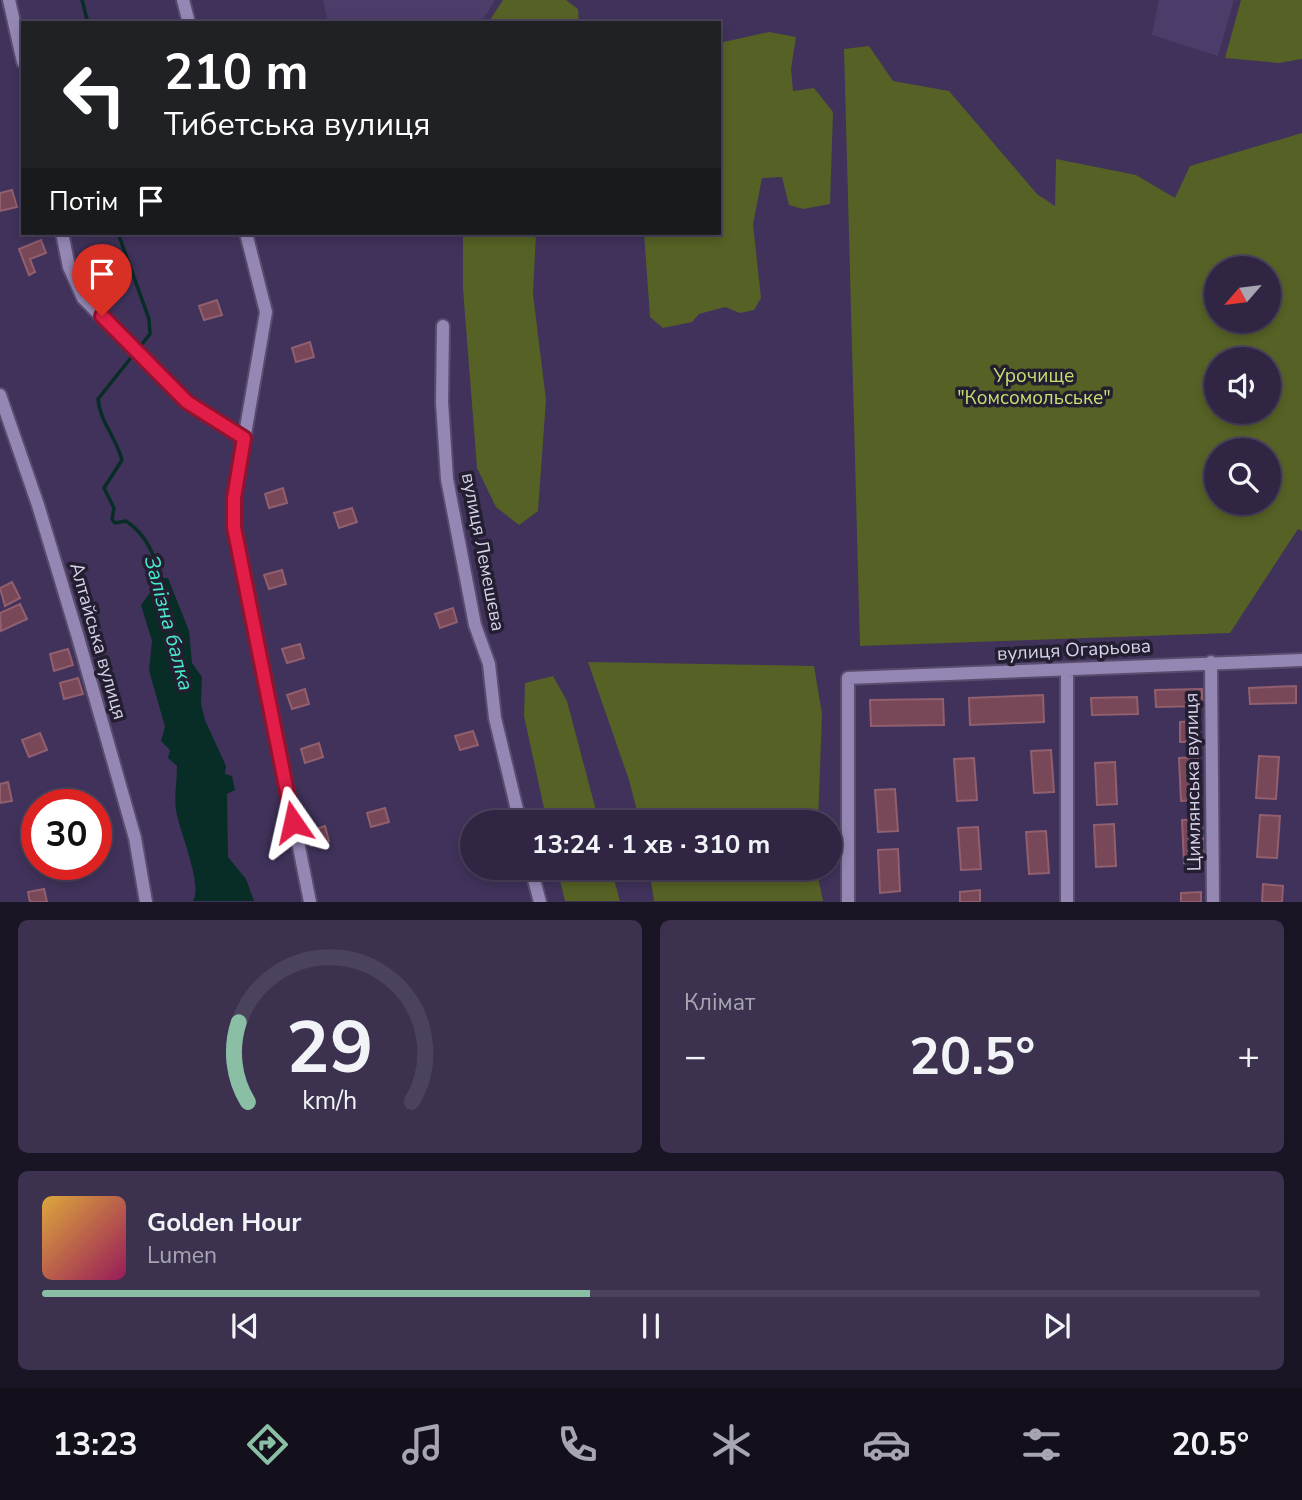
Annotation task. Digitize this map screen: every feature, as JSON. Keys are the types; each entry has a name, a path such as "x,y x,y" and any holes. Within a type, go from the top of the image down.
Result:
{"street":[{"path":"9,0 21,53"},
{"path":"183,0 188,21"},
{"path":"62,235 69,267 83,298 187,402 244,438"},
{"path":"247,235 266,312 234,498 234,527 310,901"},
{"name":"вулиця Лемешєва","path":"443,326 442,402 447,479 475,625 489,664 495,718 517,810"},
{"name":"Алтайська вулиця","path":"0,395 38,505 77,634 135,838 146,901"},
{"name":"вулиця Огарьова","path":"848,901 848,678 1302,660"},
{"name":"Цимлянська вулиця","path":"1210,663 1213,901"},
{"path":"1066,901 1067,671"},
{"path":"534,880 540,901"}],"shaded area":[{"path":"323,0 495,0 482,21 328,21"},
{"path":"1159,0 1234,0 1218,56 1152,35"}],"green space":[{"path":"503,0 566,0 578,9 579,21 489,21"},
{"path":"1241,0 1302,0 1302,59 1279,63 1225,58"},
{"path":"769,32 796,37 791,69 793,91 814,88 833,112 830,204 803,209 789,205 782,177 762,178 753,224 761,298 754,310 740,313 725,307 699,314 692,322 663,328 650,317 644,235 721,235 721,43"},
{"name":"Урочище \"Комсомольське\"","path":"869,46 893,81 949,91 1037,194 1055,206 1056,159 1136,175 1175,198 1190,166 1302,133 1302,531 1298,529 1230,633 860,646 844,49"},
{"path":"463,235 536,235 533,294 546,400 538,511 519,525 496,507 477,468 463,289"},
{"path":"588,662 814,666 822,714 818,810 637,810"},
{"path":"553,676 567,701 596,810 544,810 524,716 525,683"},
{"path":"560,880 614,880 620,901 565,901"},
{"path":"651,880 819,880 823,901 654,901"}],"water":[{"path":"161,578 168,578 189,631 192,663 202,677 201,704 205,720 226,766 225,774 232,776 235,790 227,794 228,857 246,879 254,901 193,901 193,870 176,810 177,766 168,758 170,750 161,741 165,727 149,670 152,641 141,605"}],"building":[{"path":"12,190 17,207 0,211 0,193"},
{"path":"41,240 46,253 30,259 35,272 29,275 19,249"},
{"path":"217,300 222,315 204,320 199,306"},
{"path":"310,342 314,357 296,362 292,348"},
{"path":"283,488 287,503 269,508 265,494"},
{"path":"352,508 357,522 339,528 334,513"},
{"path":"282,570 286,584 269,589 264,575"},
{"path":"12,582 20,598 5,606 0,588"},
{"path":"20,604 27,619 1,631 0,613"},
{"path":"453,608 457,622 440,628 435,614"},
{"path":"300,644 304,658 287,663 282,649"},
{"path":"68,649 73,665 54,671 50,654"},
{"path":"78,678 83,694 64,699 60,683"},
{"path":"1296,686 1296,703 1250,704 1249,688"},
{"path":"305,689 309,704 292,709 287,695"},
{"path":"1202,689 1202,706 1156,707 1155,690"},
{"path":"1043,695 1044,722 970,725 969,698"},
{"path":"1137,697 1138,714 1092,715 1091,698"},
{"path":"943,699 944,725 871,726 870,700"},
{"path":"1199,721 1200,742 1180,742 1180,722"},
{"path":"473,731 478,745 460,750 455,736"},
{"path":"40,733 47,750 29,757 22,740"},
{"path":"319,743 323,757 305,763 301,749"},
{"path":"1051,750 1054,792 1034,793 1031,751"},
{"path":"1259,756 1279,757 1276,799 1256,798"},
{"path":"1198,757 1201,800 1181,801 1179,758"},
{"path":"974,758 977,800 957,801 954,759"},
{"path":"1115,762 1117,804 1097,805 1095,763"},
{"path":"8,782 12,801 0,803 0,784"},
{"path":"895,789 898,831 878,832 875,790"},
{"path":"385,808 389,822 371,827 367,813"},
{"path":"1260,815 1280,816 1277,858 1257,857"},
{"path":"1202,819 1204,861 1184,863 1182,820"},
{"path":"1114,824 1116,866 1096,867 1094,825"},
{"path":"325,826 329,841 311,846 307,832"},
{"path":"978,827 981,869 961,870 958,828"},
{"path":"1046,831 1049,873 1029,874 1026,832"},
{"path":"898,849 900,891 880,893 878,850"},
{"path":"1263,884 1283,886 1282,902 1262,902"},
{"path":"44,889 47,902 30,902 28,892"},
{"path":"980,890 980,902 960,902 960,892"},
{"path":"1201,892 1201,902 1181,902 1181,893"}],"waterway":[{"name":"Залізна балка","path":"82,0 87,21"},
{"name":"Залізна балка","path":"119,235 149,319 150,334 98,399 102,415 122,460 104,488 114,508 112,519 115,523 126,521 145,539 161,580"}],"route":[{"path":"102,316 187,402 244,438 234,498 234,527 293,822"}]}
